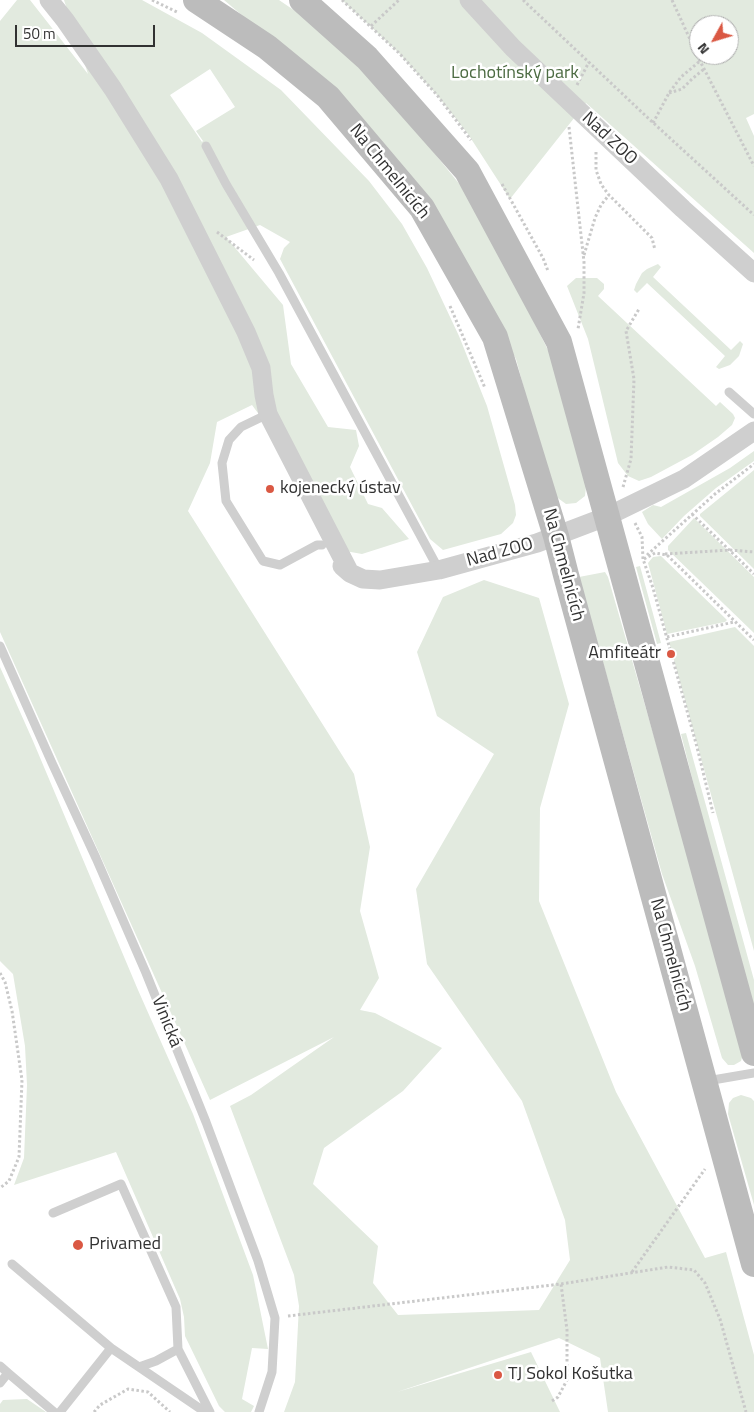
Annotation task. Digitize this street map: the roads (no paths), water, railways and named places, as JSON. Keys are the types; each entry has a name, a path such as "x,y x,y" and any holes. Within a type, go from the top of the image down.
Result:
{"street":[{"path":"49,0 113,90 169,179 250,341 261,368 268,414 350,573"},
{"path":"302,0 367,58 467,171 559,342 754,1053"},
{"name":"Nad ZOO","path":"469,0 513,48 754,273"},
{"name":"Na Chmelnicích","path":"191,8 267,47 328,97 422,208 494,337 556,536 754,1264"},
{"name":"Nad ZOO","path":"322,545 350,573 363,580 380,580 439,570 537,543 608,516 684,480 754,431"}],"lane":[{"path":"206,146 226,184 279,273 439,570"},
{"path":"729,392 754,414"},
{"path":"268,414 241,427 229,440 222,463 226,501 263,561 280,565 317,544 322,545"},
{"name":"Vinická","path":"0,646 96,858 149,982 213,1140 258,1262 275,1318 272,1372 259,1412"},
{"path":"704,1082 754,1073"},
{"path":"53,1214 121,1184 176,1308 178,1349 210,1412"},
{"path":"12,1264 111,1348 206,1412"},
{"path":"60,1412 111,1348"},
{"path":"139,1367 156,1361 178,1349"},
{"path":"0,1366 54,1412"},
{"path":"0,1383 8,1373"}],"place":[{"name":"kojenecký ústav","path":"270,489"},
{"name":"Amfiteátr","path":"671,654"},
{"name":"Privamed","path":"78,1245"},
{"name":"TJ Sokol Košutka","path":"498,1375"}],"park label":[{"name":"Lochotínský park","path":"515,74"}]}
